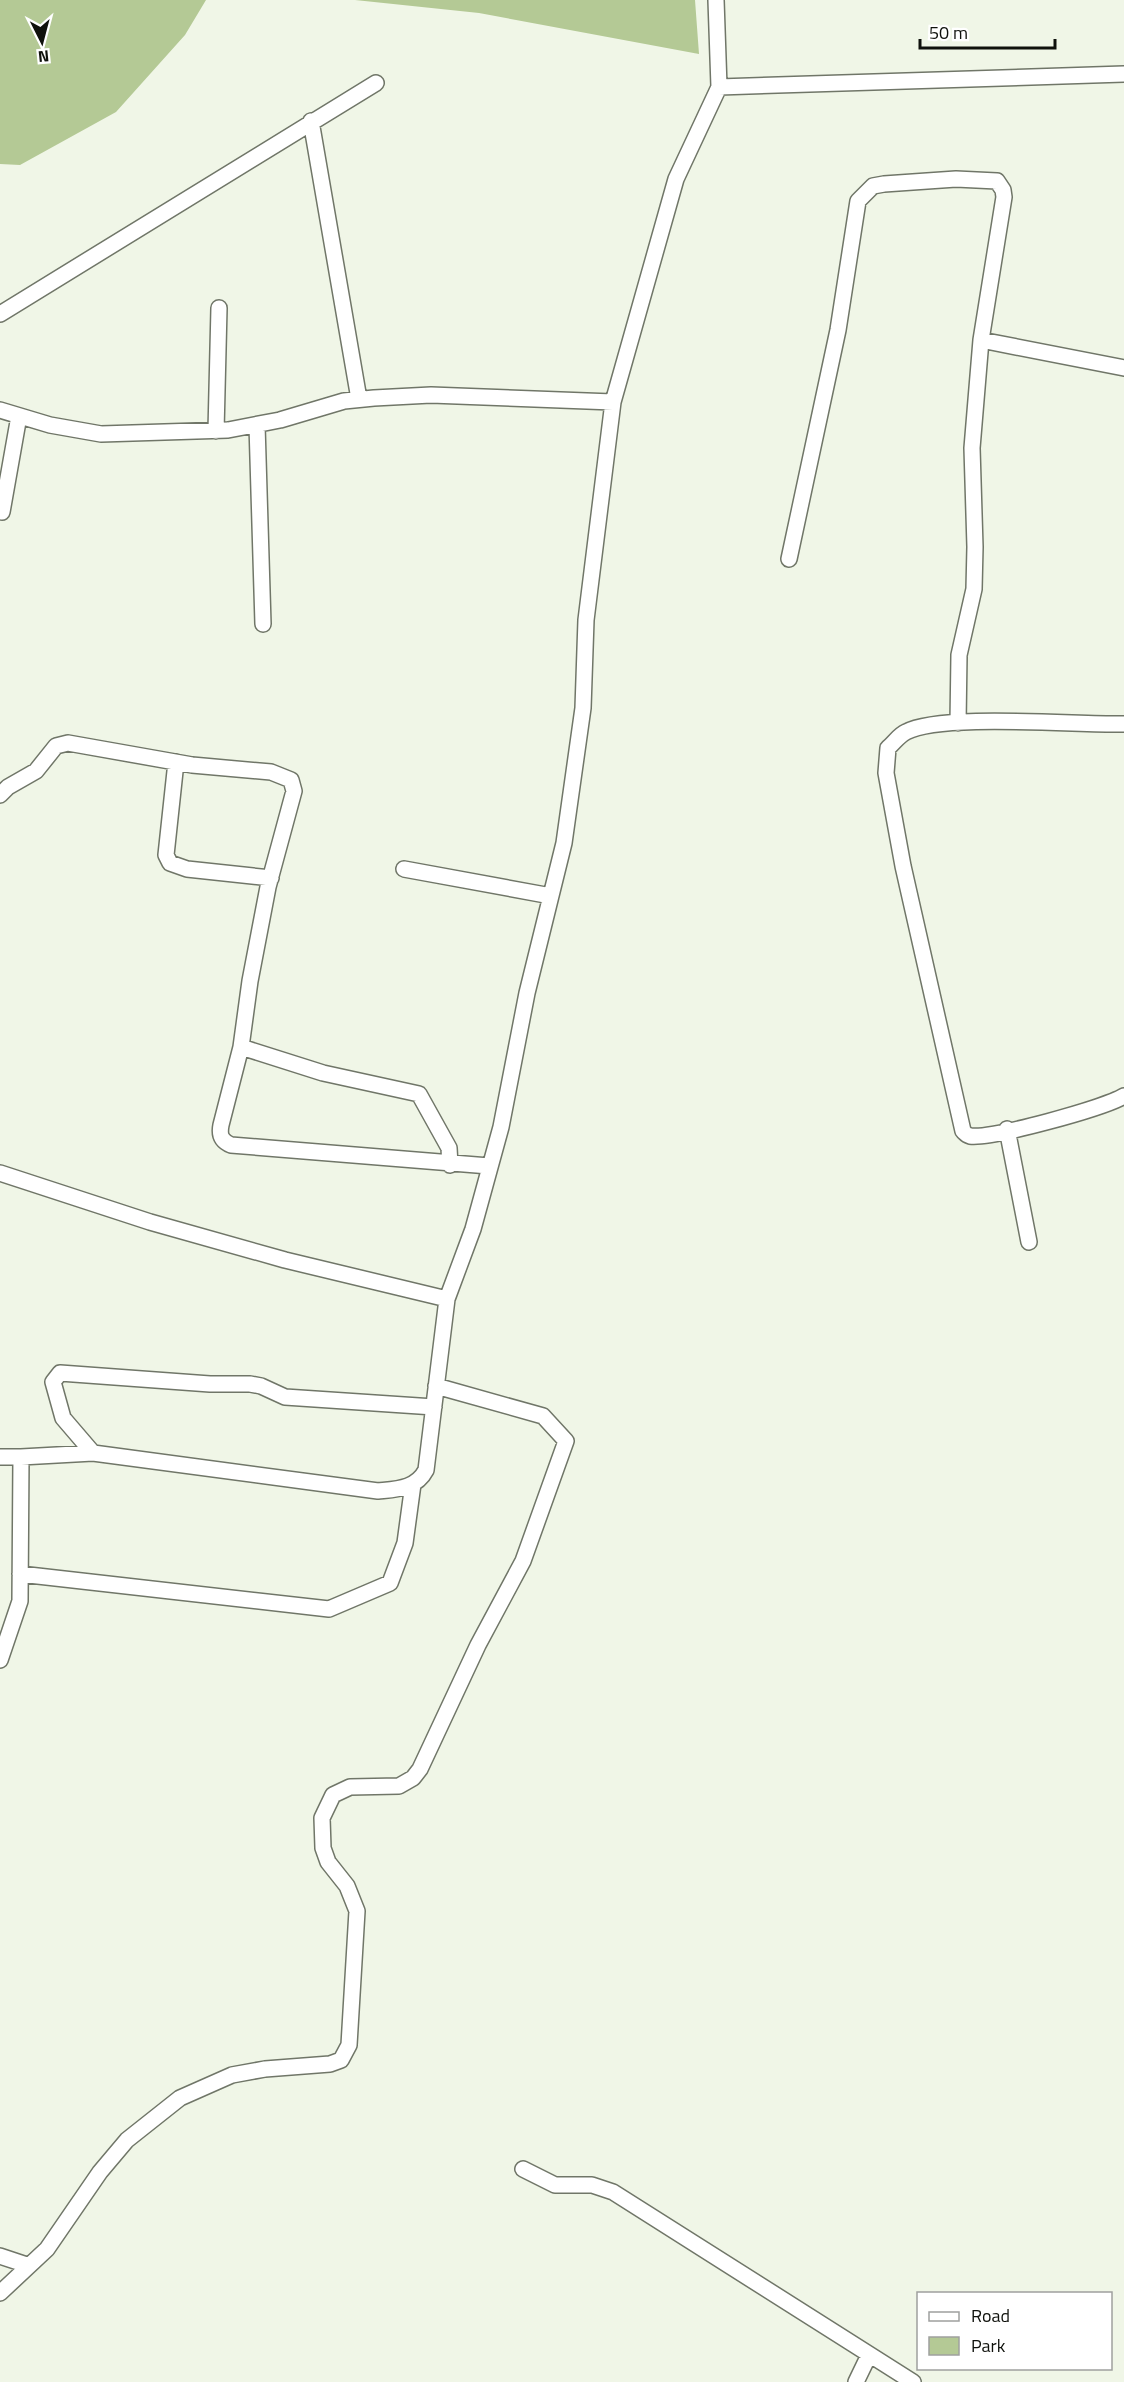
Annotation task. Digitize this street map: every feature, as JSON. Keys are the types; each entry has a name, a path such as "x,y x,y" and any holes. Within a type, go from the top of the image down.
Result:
{"street":[{"path":"20,1575 329,1609 390,1583 405,1543 413,1485 426,1470 447,1299 472,1229 489,1166 564,843 583,708 586,620 613,402 676,179 719,87 716,0"},
{"path":"719,87 1124,74"},
{"path":"0,314 375,83"},
{"path":"311,121 359,399"},
{"path":"789,559 838,330 858,201 873,186 991,179 1001,185 1004,197 981,340 972,448 974,589 959,655 958,723"},
{"path":"216,430 219,308"},
{"path":"981,340 1124,368"},
{"path":"0,410 50,425 101,434 216,430 257,425 359,399 431,395 613,402"},
{"path":"2,512 19,416"},
{"path":"257,425 263,624"},
{"path":"1124,724 958,723 923,726 905,732 888,748 886,772 903,866 963,1131 972,1136 1007,1130 1069,1116 1105,1105 1124,1096"},
{"path":"1,800 8,787 36,771 61,743 176,762 253,769 271,772 291,780 294,790 271,878 250,981 241,1047 220,1131 224,1142 231,1145 293,1152 489,1166"},
{"path":"176,762 166,855 170,863 187,869 271,878"},
{"path":"404,870 551,896"},
{"path":"241,1047 323,1073 419,1094 449,1148 450,1165"},
{"path":"1007,1130 1029,1242"},
{"path":"0,1173 173,1229 285,1260 447,1299"},
{"path":"93,1453 75,1435 63,1418 53,1382 60,1373 210,1384 250,1384 261,1386 285,1397 434,1407"},
{"path":"0,2293 27,2265 47,2249 100,2172 127,2140 180,2098 232,2074 330,2064 341,2060 346,2055 350,2045 357,1911 346,1886 328,1862 323,1848 322,1818 333,1795 350,1787 399,1786 413,1778 420,1769 478,1645 523,1561 566,1442 543,1416 436,1386"},
{"path":"0,1457 93,1453 378,1491 413,1485"},
{"path":"0,1660 20,1601 21,1457"},
{"path":"523,2169 555,2185 592,2185 614,2192 913,2382"},
{"path":"0,2256 27,2265"},
{"path":"856,2382 869,2355"}],"green space":[{"path":"0,0 206,0 185,35 116,112 20,165 0,164"},
{"path":"355,0 695,0 699,54 479,13"}]}
